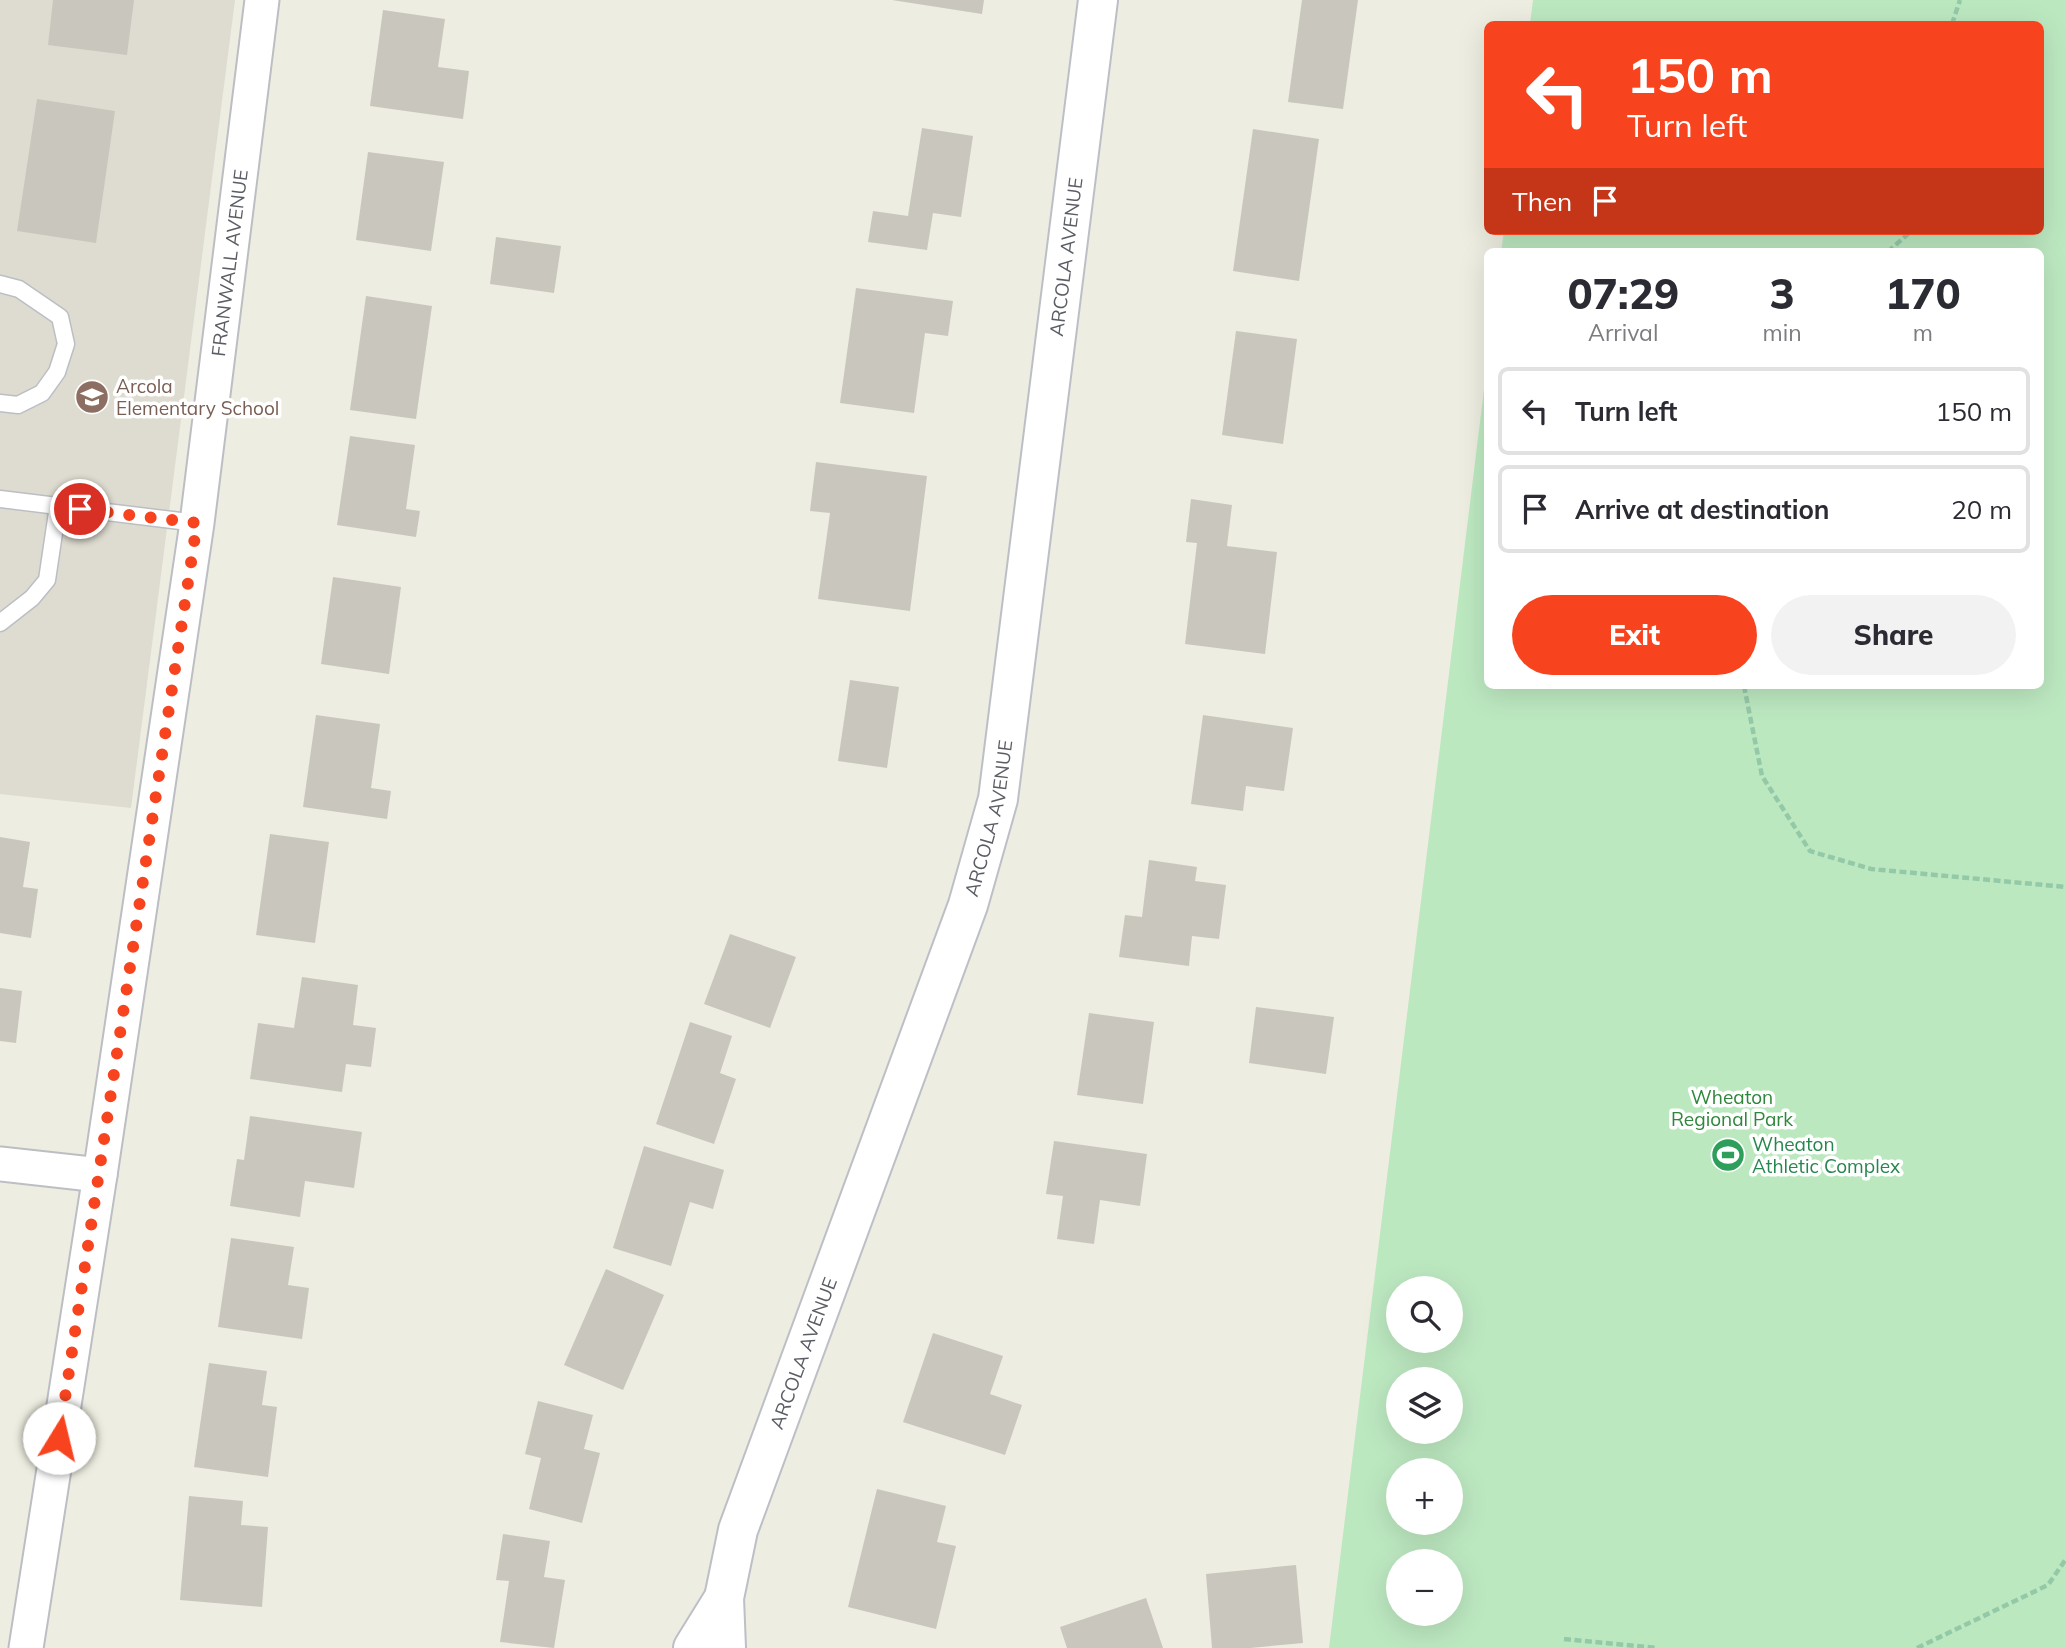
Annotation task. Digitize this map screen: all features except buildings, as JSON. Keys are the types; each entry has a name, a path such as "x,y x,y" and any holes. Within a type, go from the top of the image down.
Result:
{"street":[{"name":"FRANWALL AVENUE","path":"26,1648 197,523 262,0"},
{"name":"ARCOLA AVENUE","path":"726,1648 724,1598 738,1530 968,905 998,799 1098,0"},
{"path":"0,1164 100,1175"},
{"name":"ARCOLA AVENUE","path":"693,1648 724,1598"}],"lane":[{"path":"0,284 19,289 60,317 66,344 57,372 42,393 18,405 0,403"},
{"path":"0,499 197,523"},
{"path":"0,623 32,598 47,580 58,506"}],"path":[{"path":"1953,21 1960,0"},
{"path":"1892,248 1907,235"},
{"path":"1745,689 1762,776 1810,851 1871,869 2066,887"},
{"path":"1917,1648 2048,1585 2066,1559"},
{"path":"1564,1639 1657,1648"}],"shaded area":[{"name":"Arcola Elementary School","path":"0,0 235,0 131,808 0,794"}],"green space":[{"name":"Wheaton Regional Park","path":"1533,0 2066,0 2066,1648 1329,1648 1484,389 1484,689 2044,689 2044,248 1502,248 1503,235 2044,235 2044,21 1530,21"}],"place":[{"name":"Arcola Elementary School","path":"92,397"},
{"name":"Wheaton Athletic Complex","path":"1728,1155"}],"route":[{"path":"59,1438 197,523 80,509"}]}
